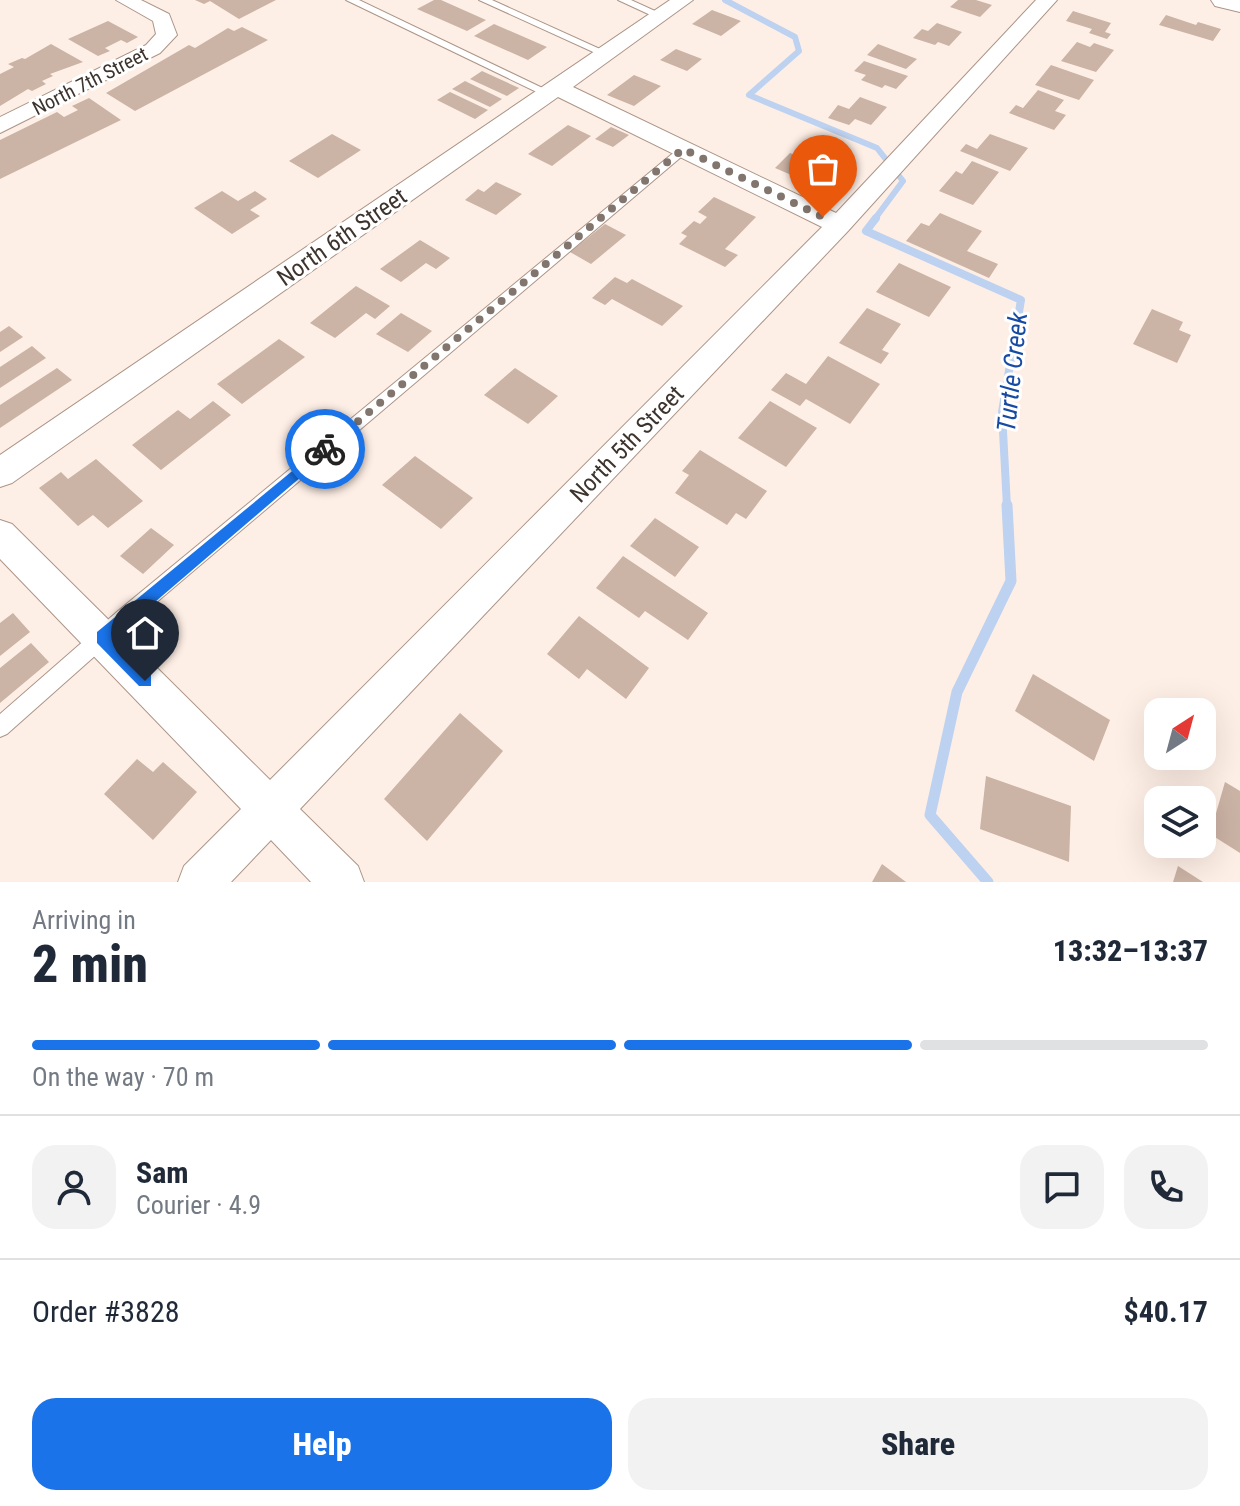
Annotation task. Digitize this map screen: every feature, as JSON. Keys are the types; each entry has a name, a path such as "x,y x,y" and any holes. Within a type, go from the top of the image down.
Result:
{"main road":[{"path":"1225,0 1240,4"}],"street":[{"name":"North 7th Street","path":"0,126 153,49 167,35 162,18 126,0"},
{"name":"North 6th Street","path":"0,473 683,0"},
{"name":"North 5th Street","path":"200,882 839,225 1047,0"},
{"path":"553,91 683,149 839,225"},
{"path":"0,535 342,882"}],"lane":[{"path":"351,0 553,91"},
{"path":"484,0 606,54"},
{"path":"623,0 661,16"},
{"path":"0,727 683,149"}],"building":[{"path":"195,0 276,0 239,19 210,1 204,4"},
{"path":"434,0 441,0 486,20 467,31 417,9"},
{"path":"958,0 976,0 992,5 980,17 950,7"},
{"path":"712,10 741,21 721,36 692,24"},
{"path":"1073,11 1111,23 1105,32 1111,34 1107,39 1089,33 1092,29 1066,21"},
{"path":"1166,15 1221,29 1213,41 1159,25"},
{"path":"108,21 138,37 127,43 121,40 105,48 110,51 98,56 68,39"},
{"path":"937,23 962,32 949,46 913,38 922,29 928,31"},
{"path":"494,24 547,47 528,60 474,36"},
{"path":"242,27 268,40 135,111 106,93 189,45 195,48 228,28 234,31"},
{"path":"1077,42 1090,47 1094,43 1114,50 1096,72 1061,61"},
{"path":"51,44 83,62 50,74 53,76 42,81 46,84 32,91 28,89 0,106 0,74 14,67 8,64 25,59"},
{"path":"878,44 917,59 906,69 867,55"},
{"path":"676,49 702,59 687,71 660,60"},
{"path":"864,61 908,76 896,89 885,85 882,88 861,80 866,75 854,71"},
{"path":"1051,65 1094,80 1079,100 1035,85"},
{"path":"482,71 519,88 507,96 470,79"},
{"path":"634,75 661,86 634,106 607,95"},
{"path":"465,81 502,99 490,107 452,89"},
{"path":"1038,90 1064,100 1055,111 1066,115 1054,130 1009,113 1016,105 1023,108"},
{"path":"450,92 488,110 475,119 437,100"},
{"path":"860,97 887,107 871,125 855,119 849,125 828,118 838,105 849,109"},
{"path":"89,98 121,120 0,179 0,140 57,112 64,117 78,110 72,106"},
{"path":"568,125 591,136 552,166 528,154"},
{"path":"611,127 629,135 613,147 595,139"},
{"path":"332,134 361,150 318,178 289,161"},
{"path":"990,134 1028,148 1010,171 960,151 966,144 977,149"},
{"path":"790,153 825,168 810,183 775,168"},
{"path":"972,161 999,172 973,205 939,191 956,171 962,174"},
{"path":"496,182 522,194 496,215 465,200 478,189 484,192"},
{"path":"222,191 238,201 255,191 267,199 250,210 260,216 232,234 194,208"},
{"path":"714,197 756,217 725,249 738,255 725,267 679,244 687,236 681,233 694,221 700,224 707,217 698,212"},
{"path":"940,213 982,231 967,251 998,264 989,278 906,241 921,223 929,226"},
{"path":"605,224 626,235 591,264 570,252"},
{"path":"420,240 450,258 436,269 426,263 401,282 380,269"},
{"path":"899,263 951,287 929,317 876,292"},
{"path":"615,277 627,283 632,279 683,306 662,326 612,299 605,305 592,298"},
{"path":"356,286 390,306 375,319 366,313 335,338 310,323"},
{"path":"867,308 901,324 882,350 889,353 881,364 839,343"},
{"path":"1152,309 1183,322 1179,330 1191,335 1177,363 1133,344"},
{"path":"401,313 432,331 408,352 376,334"},
{"path":"9,326 23,337 0,352 0,332"},
{"path":"279,339 305,357 242,404 217,384"},
{"path":"32,346 46,358 0,388 0,367"},
{"path":"828,356 880,384 850,424 806,399 800,406 771,390 786,373 806,384"},
{"path":"57,368 72,380 0,428 0,405"},
{"path":"515,368 558,396 528,424 484,395"},
{"path":"213,401 231,415 161,470 132,445 178,410 190,419"},
{"path":"770,401 817,428 786,467 738,438"},
{"path":"700,450 767,491 746,519 736,513 727,525 675,493 689,475 682,471"},
{"path":"415,456 473,498 441,529 382,485"},
{"path":"96,459 143,501 108,528 93,515 78,526 39,488 61,472 68,479"},
{"path":"655,518 699,547 675,577 630,546"},
{"path":"151,528 174,545 143,574 120,556"},
{"path":"623,556 708,613 688,640 645,611 639,618 596,588"},
{"path":"13,613 30,632 0,656 0,623"},
{"path":"579,616 649,668 626,699 587,669 579,679 547,654"},
{"path":"31,643 49,662 0,703 0,668"},
{"path":"1033,674 1110,720 1094,761 1015,711"},
{"path":"460,713 503,751 427,841 384,799"},
{"path":"137,759 153,772 163,762 197,792 153,840 104,794"},
{"path":"986,776 1071,806 1069,862 980,829"},
{"path":"1225,782 1240,791 1240,853 1216,838 1216,813"},
{"path":"882,864 906,882 872,882"},
{"path":"1178,866 1203,882 1173,882"}],"waterway":[{"name":"Turtle Creek","path":"725,0 795,37 799,51 749,95 877,148 903,181 874,220"},
{"name":"Turtle Creek","path":"876,218 866,231 1021,300 1002,412 1007,507"},
{"name":"Turtle Creek","path":"988,882 930,815 957,692 1011,581 1007,505"}],"way so far":[{"path":"325,449 683,149 823,217"}],"route":[{"path":"145,681 102,638 325,449"}]}
